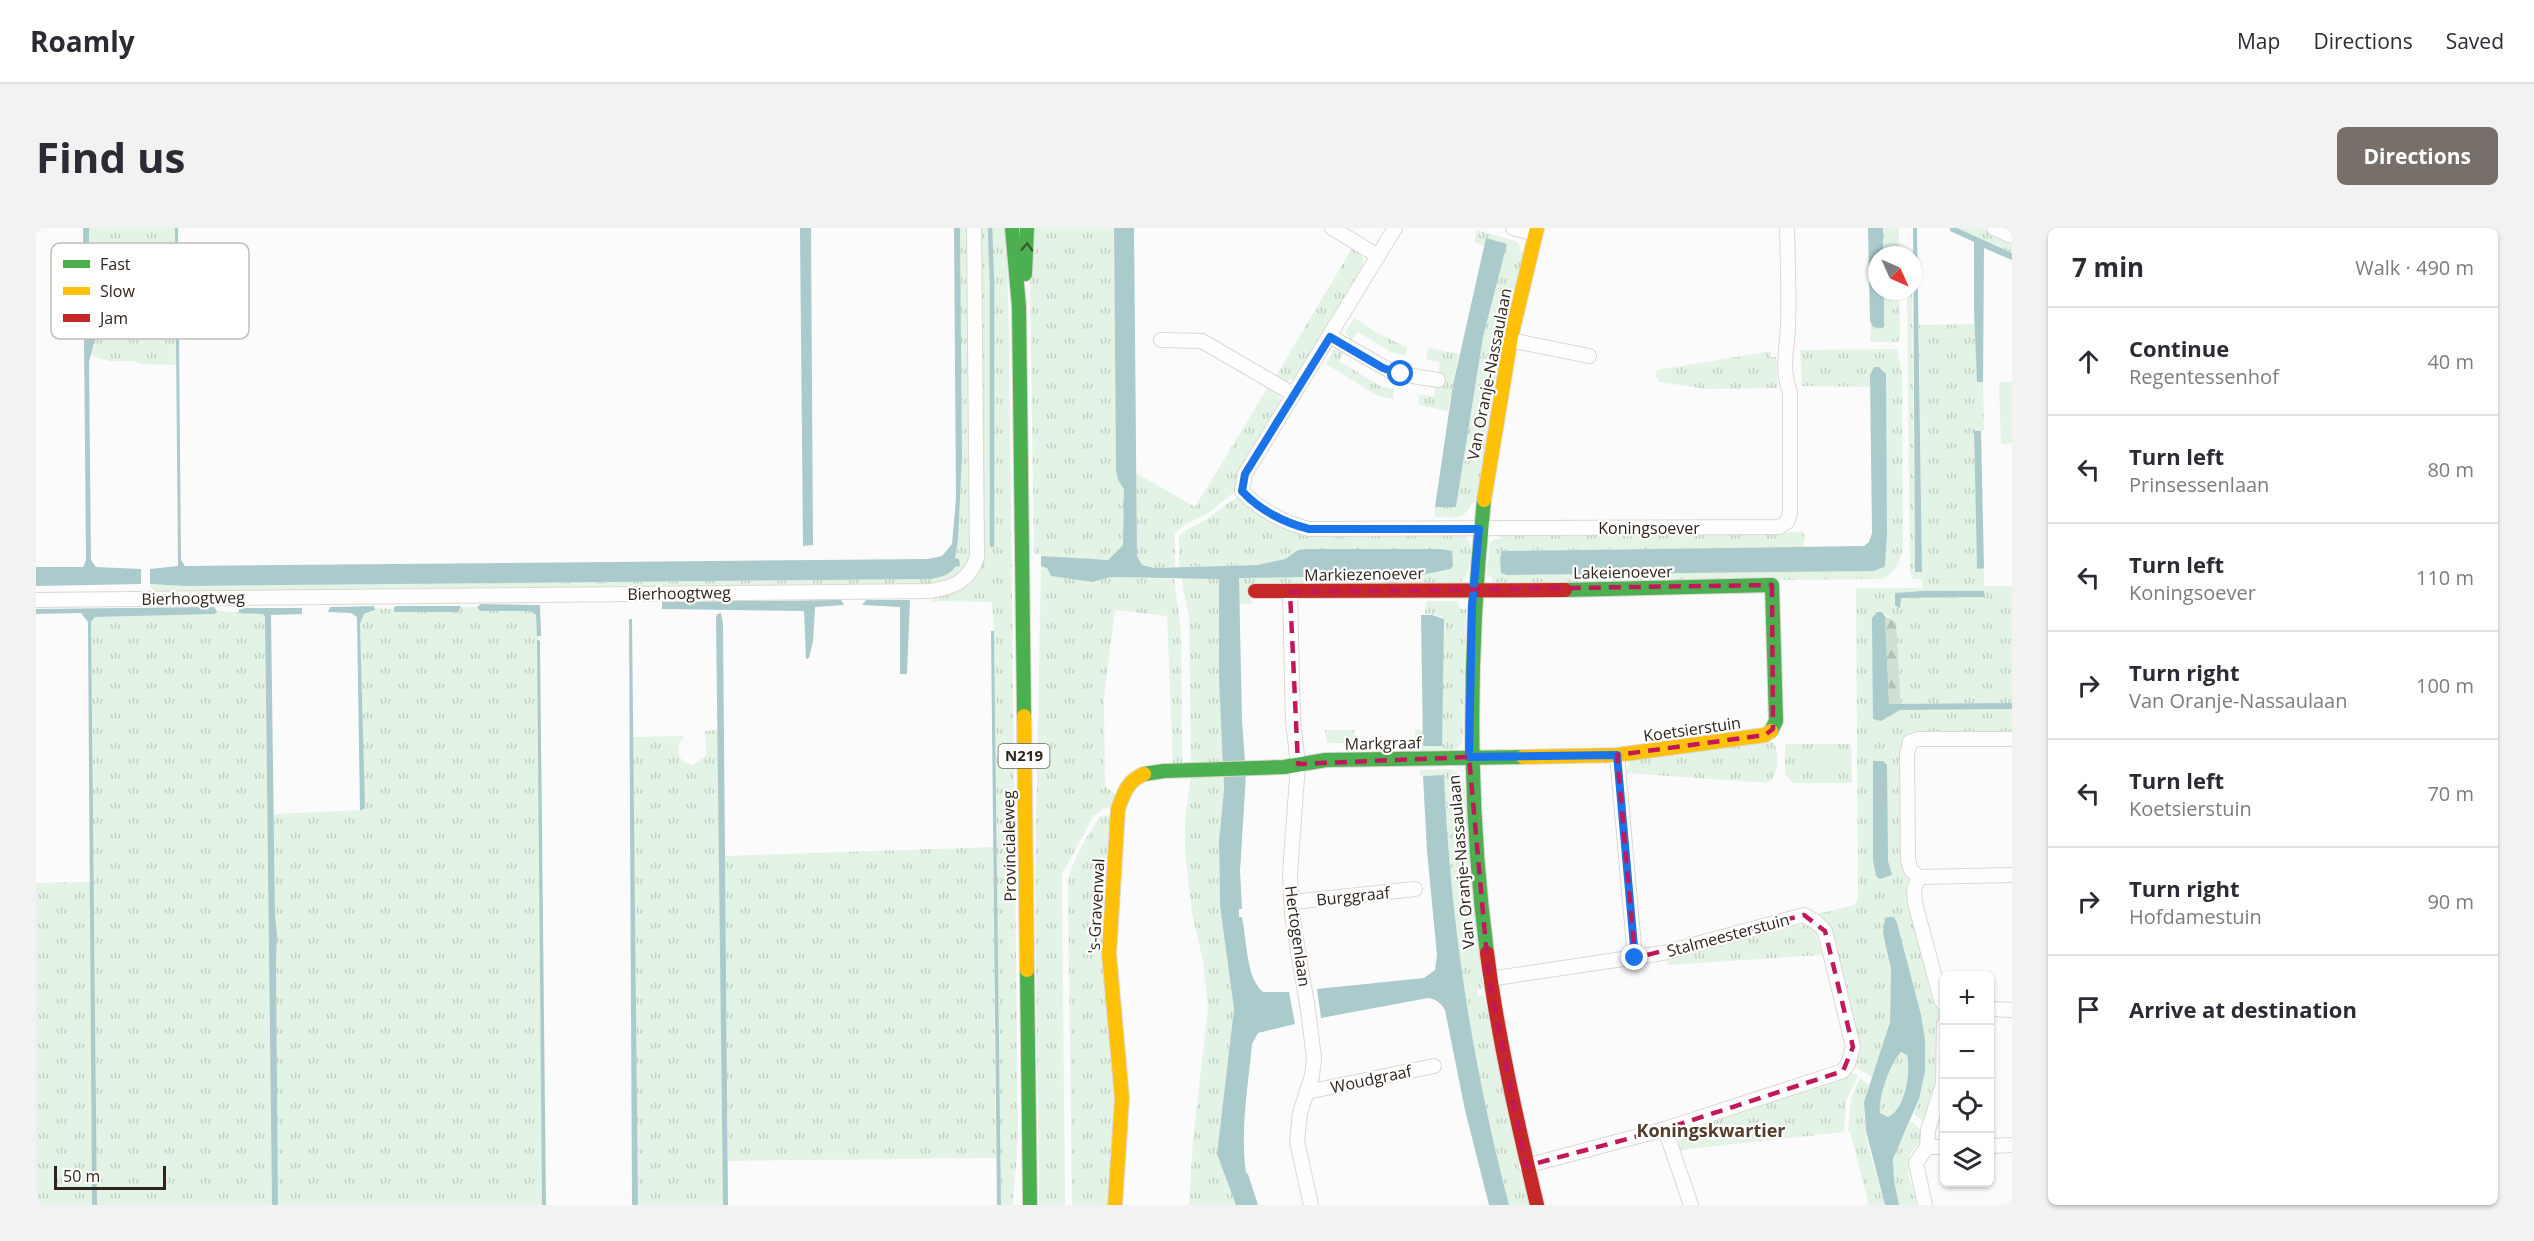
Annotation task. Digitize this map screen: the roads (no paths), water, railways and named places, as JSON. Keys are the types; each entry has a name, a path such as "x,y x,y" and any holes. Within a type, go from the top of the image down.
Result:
{"street":[{"name":"Bierhoogtweg","path":"36,600 929,591 949,588 963,581 973,569 977,558 974,228"},
{"name":"Provincialeweg","path":"1012,228 1019,307 1030,1205"},
{"name":"Provincialeweg","path":"1019,307 1026,265 1028,228"},
{"path":"1332,228 1378,256"},
{"path":"1161,340 1202,341 1293,394 1395,228"},
{"path":"1513,228 1536,231"},
{"name":"Koningsoever","path":"1293,394 1245,474 1242,491 1251,501 1291,524 1309,529 1779,527 1787,522 1791,513 1790,393 1786,379 1784,352 1788,329 1787,228"},
{"path":"1994,228 2012,236"},
{"name":"Van Oranje-Nassaulaan","path":"1536,231 1510,340 1493,432 1479,529 1474,590 1469,757 1474,852 1489,979 1508,1089 1537,1205"},
{"path":"1330,337 1394,373 1438,380"},
{"path":"1510,340 1588,356"},
{"name":"Lakeienoever","path":"1474,590 1773,585"},
{"name":"Koetsierstuin","path":"1469,757 1617,755 1765,735 1773,729 1776,721 1773,585"},
{"name":"Markiezenoever","path":"1255,591 1474,590"},
{"name":"Hertogenlaan","path":"1290,592 1293,721 1298,764 1291,837 1292,903 1314,1058 1308,1092 1300,1113 1297,1141 1311,1205"},
{"path":"2012,739 1919,739 1910,742 1906,754 1908,860 1911,870 1919,877 2012,875"},
{"path":"1617,755 1635,958"},
{"name":"Markgraaf","path":"1298,764 1326,760 1469,757"},
{"name":"'s-Gravenwal","path":"1115,1205 1122,1098 1109,954 1121,796 1135,778 1147,772 1250,769 1298,764"},
{"path":"1919,877 1914,889 1915,903 1940,996"},
{"name":"Burggraaf","path":"1292,903 1415,889"},
{"name":"Stalmeesterstuin","path":"1489,979 1635,958 1695,945 1804,915 1815,921 1825,932 1853,1047 1848,1064 1842,1071 1665,1129"},
{"path":"1994,1009 2012,1010"},
{"path":"1925,1205 1916,1163 1927,1147 1928,1130 1943,1084 1944,1025"},
{"name":"Woudgraaf","path":"1308,1092 1434,1066"},
{"path":"1526,1166 1665,1129 1691,1205"},
{"path":"1994,1146 2012,1145"},
{"path":"1927,1147 1940,1146"}],"water":[{"path":"83,228 89,228 89,243 83,243"},
{"path":"175,228 178,228 178,243 175,243"},
{"path":"800,228 811,228 813,545 803,546"},
{"path":"954,228 960,228 962,456 955,558 959,559 960,566 955,567 944,576 930,579 186,586 150,584 150,569 178,566 176,339 179,339 181,560 185,566 928,559 942,556 952,544 956,499"},
{"path":"1114,228 1134,228 1137,556 1142,565 1154,568 1258,565 1285,559 1298,550 1305,549 1440,549 1452,551 1453,566 1450,569 1421,575 1239,578 1242,721 1246,775 1240,871 1242,909 1239,909 1239,917 1242,917 1250,968 1257,986 1263,992 1289,992 1295,1024 1258,1033 1252,1044 1245,1108 1244,1157 1246,1173 1258,1205 1236,1205 1217,1154 1234,1009 1220,906 1219,841 1224,790 1219,678 1219,579 1111,577 1092,582 1051,576 1047,568 1041,566 1041,556 1108,560 1123,545 1124,489 1118,480 1116,470"},
{"path":"1868,228 1883,228 1883,246 1868,246"},
{"path":"1913,228 1917,228 1917,246 1913,246"},
{"path":"1950,228 1957,228 2012,253 2012,260 1984,248 1983,382 1977,382 1974,242 1950,231"},
{"path":"1486,238 1507,244 1483,337 1456,507 1435,507 1453,385"},
{"path":"1870,300 1884,300 1884,326 1873,327 1870,321"},
{"path":"1913,300 1918,300 1922,572 1915,572"},
{"path":"84,339 95,339 89,362 91,560 96,567 141,569 141,584 36,586 36,567 83,567 86,560"},
{"path":"1874,367 1879,367 1886,374 1887,535 1885,566 1874,571 1507,575 1501,573 1502,551 1864,546 1869,542 1872,533 1870,375"},
{"path":"1974,431 1981,431 1984,568 1977,569"},
{"path":"1984,591 1985,597 1901,598 1900,608 1895,605 1895,593"},
{"path":"841,600 844,605 815,607 813,641 809,658 806,659 804,611 662,609 662,602"},
{"path":"866,600 910,600 907,674 900,674 900,607 862,605"},
{"path":"481,604 540,605 541,636 537,636 536,615 531,611 480,611 477,607"},
{"path":"374,606 375,610 364,614 360,624 365,808 360,811 357,617 351,613 328,612 330,607"},
{"path":"214,607 217,611 215,614 95,617 91,622 97,1205 92,1205 88,622 81,613 36,614 36,609"},
{"path":"394,607 461,607 458,612 394,612"},
{"path":"239,608 302,608 302,614 271,615 277,933 278,1205 272,1205 265,617 263,614 239,613"},
{"path":"1877,612 1882,612 1885,616 1889,704 2012,703 2012,709 1900,710 1881,721 1873,719 1872,618"},
{"path":"721,613 723,624 728,1205 723,1205 716,618 717,614"},
{"path":"1421,615 1432,615 1444,619 1442,746 1423,746"},
{"path":"629,619 632,619 638,1205 632,1205"},
{"path":"991,631 994,631 1001,1205 997,1205"},
{"path":"537,640 540,641 546,1205 542,1205"},
{"path":"1873,761 1883,761 1887,765 1888,861 1892,875 1880,879 1876,876 1873,860"},
{"path":"1444,775 1451,884 1465,992 1484,1098 1509,1205 1489,1205 1465,1110 1445,1010 1440,1003 1428,998 1321,1018 1317,989 1424,978 1435,970 1437,955 1427,851 1423,776"},
{"path":"1894,917 1897,923 1921,1015 1925,1040 1925,1072 1919,1099 1893,1159 1894,1181 1899,1205 1885,1205 1866,1131 1864,1102 1890,1022 1891,969 1883,933 1885,918","holes":["1901,1052 1907,1055 1908,1071 1903,1099 1899,1107 1888,1117 1880,1113 1886,1081"]}],"waterway":[{"path":"990,228 992,545"}],"district":[{"name":"Koningskwartier","path":"1711,1131"}]}
